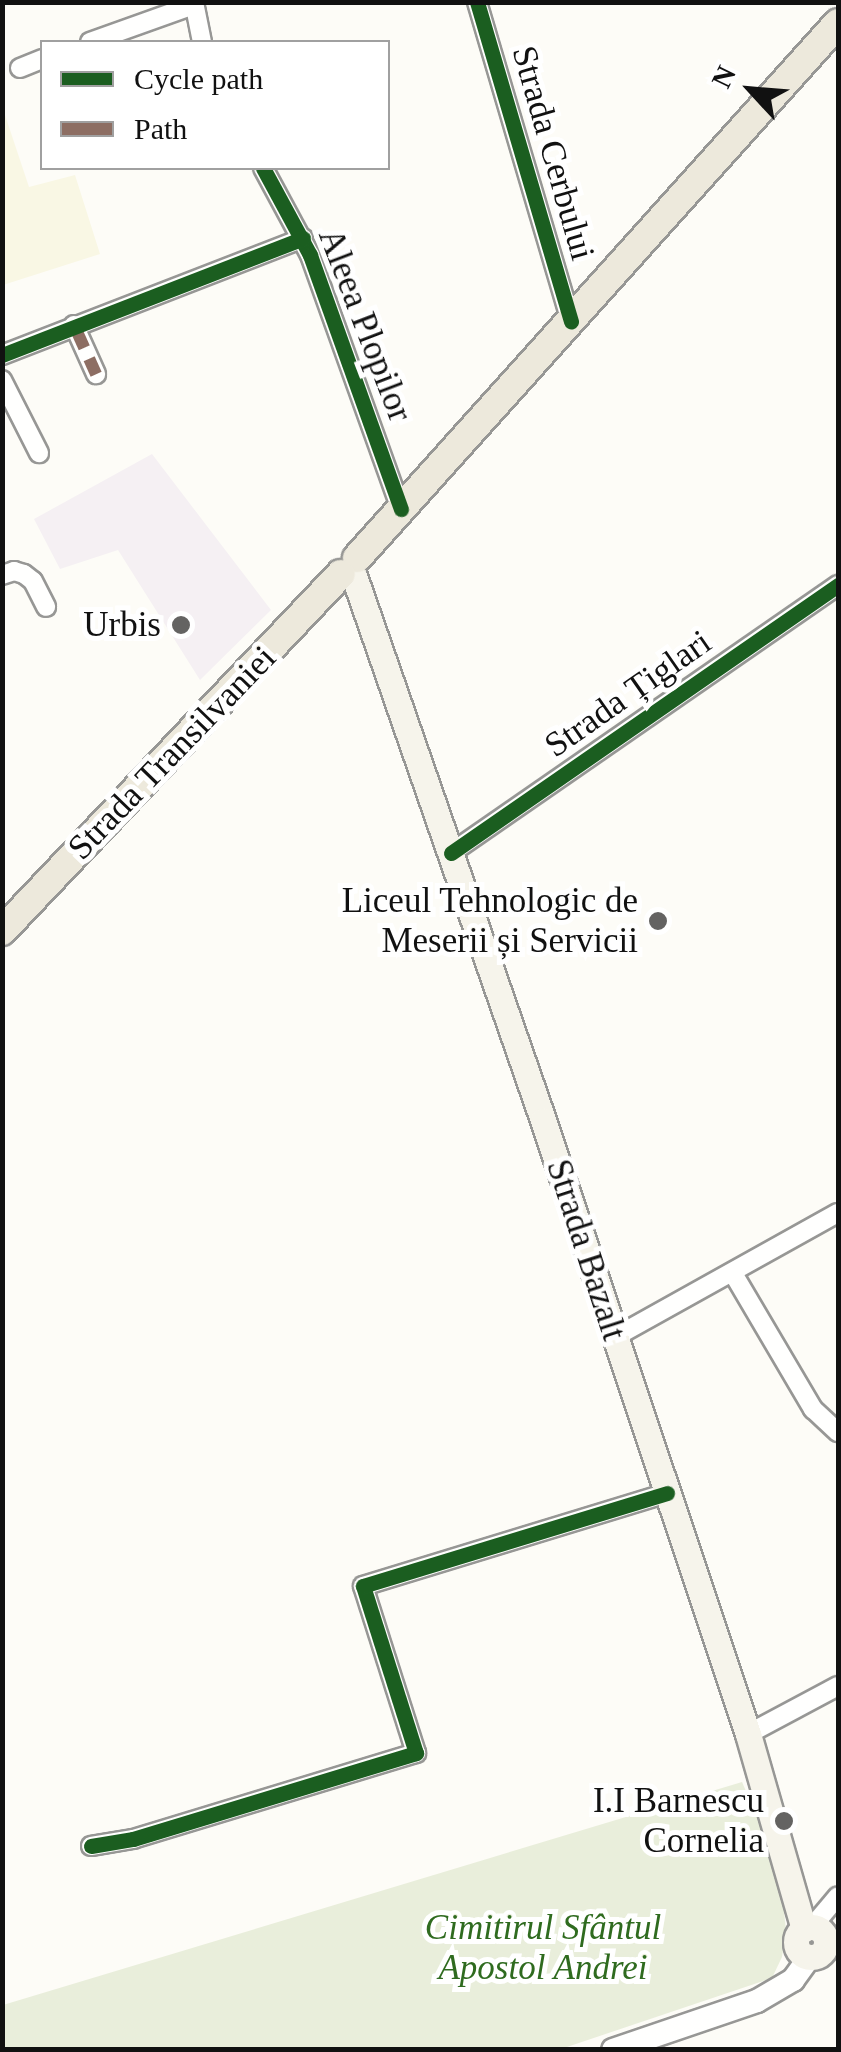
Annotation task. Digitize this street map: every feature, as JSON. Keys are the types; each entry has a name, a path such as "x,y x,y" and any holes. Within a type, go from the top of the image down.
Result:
{"main road":[{"name":"Strada Transilvaniei","path":"2,931 350,569 838,23"},
{"name":"Strada Bazalt","path":"350,569 451,853 819,1938"}],"street":[{"name":"Strada Cerbului","path":"477,2 571,321"},
{"path":"95,40 194,4 202,40"},
{"path":"20,68 40,61"},
{"name":"Aleea Plopilor","path":"264,170 303,238 401,508"},
{"path":"2,356 303,238"},
{"path":"74,326 96,374"},
{"path":"2,380 39,454"},
{"path":"2,575 14,571 24,574 33,581 46,606"},
{"name":"Strada Țiglari","path":"451,853 838,585"},
{"path":"614,1337 838,1214"},
{"path":"734,1274 812,1409 838,1432"},
{"path":"92,1846 133,1839 416,1753 364,1586 667,1492"},
{"path":"748,1734 838,1686"},
{"path":"613,2050 757,2002 783,1988 819,1938 838,1896"}],"shaded area":[{"path":"2,106 29,187 75,175 100,254 3,285"},
{"path":"152,454 271,610 200,680 118,550 60,569 34,519"}],"green space":[{"name":"Cimitirul Sfântul Apostol Andrei","path":"742,1782 779,1867 786,1930 782,1957 772,1978 561,2049 3,2050 3,2005"}],"marked path":[{"path":"74,325 96,374"}],"cycle path":[{"path":"477,2 571,321"},
{"path":"264,170 310,255 401,509"},
{"path":"2,355 303,238"},
{"path":"451,853 838,585"},
{"path":"91,1846 133,1839 416,1753 363,1586 667,1493"}],"place":[{"name":"Urbis","path":"181,625"},
{"name":"Liceul Tehnologic de Meserii și Servicii","path":"658,921"},
{"name":"I.I Barnescu Cornelia","path":"784,1821"}]}
